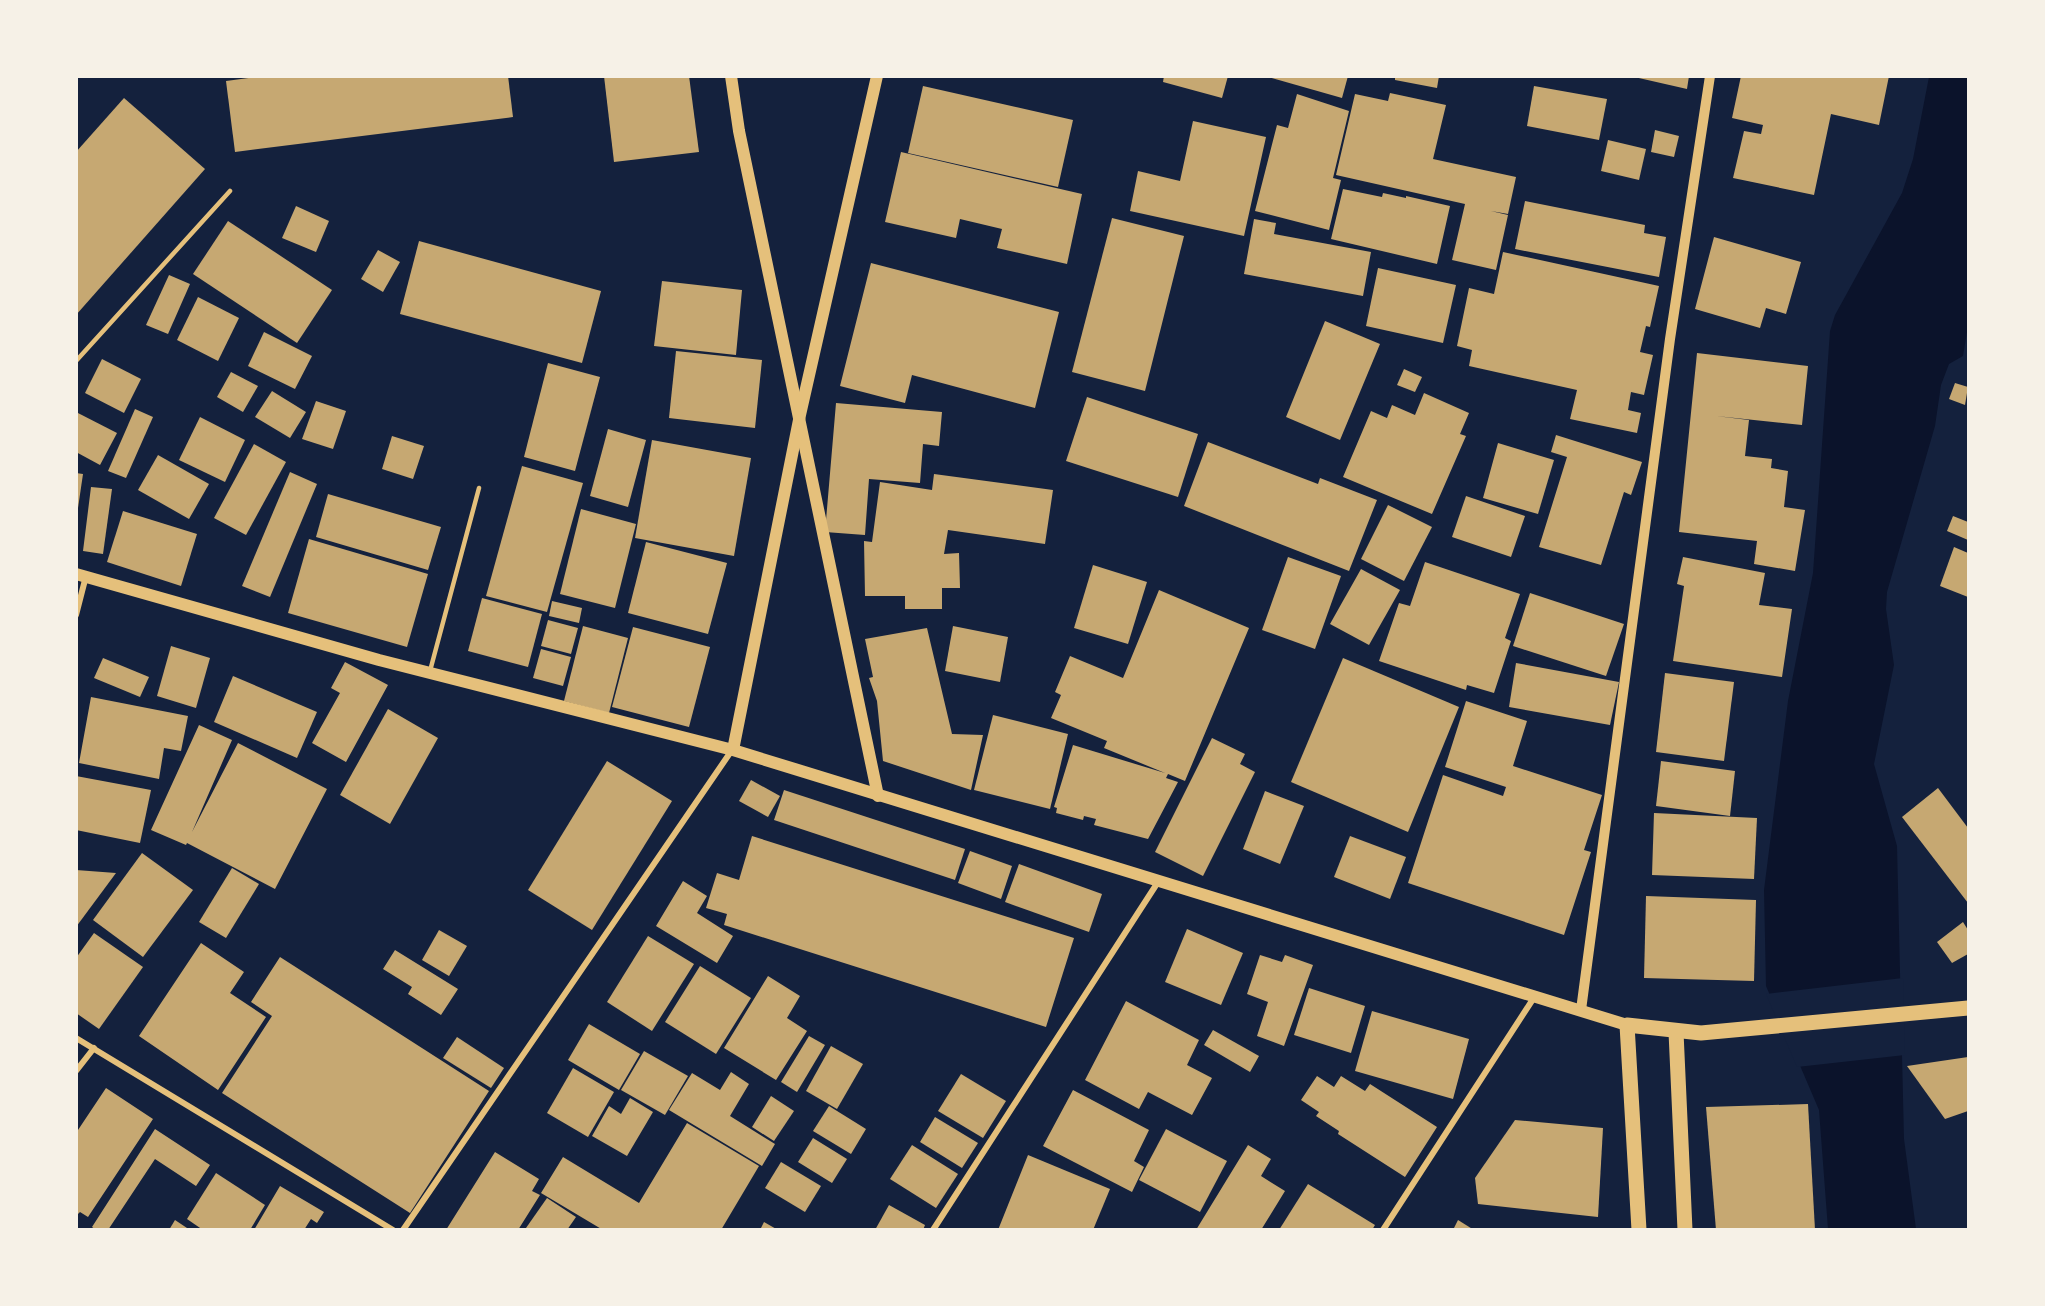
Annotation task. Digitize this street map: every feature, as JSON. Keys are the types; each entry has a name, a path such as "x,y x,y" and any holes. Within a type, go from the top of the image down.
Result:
{"main road":[{"path":"731,76 739,131 878,796"},
{"path":"732,750 800,415 877,76"},
{"path":"81,575 429,672 732,750 1627,1025 1676,1032 1734,1031 1968,1008"},
{"path":"1627,1025 1639,1230"},
{"path":"1676,1032 1685,1230"}],"street":[{"path":"1581,1010 1668,351 1710,76"},
{"path":"76,615 81,575"},
{"path":"403,1230 732,750"},
{"path":"933,1230 1158,882"},
{"path":"1383,1230 1535,995"},
{"path":"76,1038 393,1230"},
{"path":"76,1071 94,1048"}],"lane":[{"path":"76,362 230,191"},
{"path":"429,672 478,488"}],"water":[{"path":"1929,77 1968,77 1968,326 1963,356 1949,364 1941,385 1935,426 1887,592 1886,609 1894,665 1874,764 1897,846 1904,1139 1916,1229 1828,1229 1819,1110 1766,986 1764,890 1788,701 1813,573 1830,331 1835,315 1902,193 1913,159"}],"pier":[{"path":"1903,978 1905,1055 1797,1067 1766,994"}],"building":[{"path":"264,76 508,76 513,117 235,152 226,81"},
{"path":"604,76 689,76 699,152 614,162"},
{"path":"1164,76 1228,76 1222,98 1163,82"},
{"path":"1265,76 1348,76 1342,98"},
{"path":"1395,76 1439,76 1437,88 1395,80"},
{"path":"1630,76 1689,76 1687,89"},
{"path":"1741,76 1889,76 1879,125 1831,114 1814,195 1733,178 1744,131 1761,134 1763,125 1732,118"},
{"path":"923,86 1073,120 1058,187 908,153"},
{"path":"1534,86 1607,99 1599,140 1527,126"},
{"path":"1390,93 1446,105 1433,159 1516,177 1508,214 1491,211 1508,215 1496,270 1452,260 1465,204 1336,175 1355,94 1388,101"},
{"path":"1297,94 1349,111 1333,178 1341,180 1329,230 1255,211 1277,125 1288,128"},
{"path":"124,98 205,169 76,315 76,152"},
{"path":"1193,121 1266,137 1244,236 1130,211 1138,171 1180,181"},
{"path":"1655,130 1679,136 1674,157 1651,152"},
{"path":"1608,140 1646,149 1639,180 1601,171"},
{"path":"901,152 1082,194 1067,264 997,248 1002,229 960,219 956,238 885,222"},
{"path":"1343,189 1382,197 1383,193 1406,198 1406,196 1450,206 1437,264 1331,239"},
{"path":"1525,201 1645,225 1644,233 1666,237 1659,277 1515,249"},
{"path":"296,206 329,221 316,252 282,238"},
{"path":"1112,218 1184,236 1145,391 1072,372"},
{"path":"1254,219 1276,223 1274,234 1371,252 1363,296 1244,274"},
{"path":"228,221 332,290 297,343 193,274"},
{"path":"1714,237 1801,262 1786,314 1766,308 1760,328 1695,309"},
{"path":"419,241 601,291 582,363 400,314"},
{"path":"378,250 400,262 383,292 361,279"},
{"path":"1503,252 1659,286 1650,327 1646,326 1640,352 1653,355 1644,395 1631,392 1628,410 1641,413 1637,433 1570,419 1577,390 1469,366 1472,350 1457,346 1469,288 1494,294"},
{"path":"871,263 1059,312 1035,408 912,375 905,403 840,386"},
{"path":"1378,268 1456,285 1443,343 1366,326"},
{"path":"169,275 190,284 168,334 146,325"},
{"path":"662,281 742,290 736,355 654,346"},
{"path":"198,297 239,318 218,361 177,340"},
{"path":"1325,321 1380,344 1340,440 1286,417"},
{"path":"264,332 312,356 295,389 248,366"},
{"path":"676,351 762,360 755,428 669,418"},
{"path":"1697,353 1808,366 1802,425 1716,416 1749,420 1745,456 1772,459 1771,468 1788,471 1784,507 1805,510 1795,571 1754,564 1757,541 1679,532"},
{"path":"102,359 141,379 124,413 85,393"},
{"path":"548,363 600,377 575,471 524,457"},
{"path":"1404,369 1422,377 1415,392 1397,385"},
{"path":"231,372 258,386 243,412 217,397"},
{"path":"1955,383 1968,387 1965,405 1949,399"},
{"path":"272,391 306,412 290,438 255,417"},
{"path":"1424,393 1469,413 1460,434 1466,436 1432,514 1343,477 1371,411 1387,418 1392,405 1415,415"},
{"path":"1087,397 1198,434 1178,497 1066,461"},
{"path":"316,401 346,411 333,449 302,439"},
{"path":"836,403 942,412 939,446 923,444 920,483 869,479 865,535 825,532"},
{"path":"135,409 153,417 126,478 108,471"},
{"path":"76,412 117,433 100,465 76,452"},
{"path":"200,417 245,440 225,482 179,460"},
{"path":"608,429 646,440 628,507 590,496"},
{"path":"1556,435 1642,462 1631,495 1624,492 1601,565 1539,547 1567,457 1551,452"},
{"path":"392,436 424,446 413,479 382,469"},
{"path":"652,440 751,458 734,556 635,538"},
{"path":"1208,442 1318,484 1320,478 1377,500 1349,571 1184,506"},
{"path":"1498,443 1554,460 1538,514 1483,498"},
{"path":"254,444 286,462 246,535 214,518"},
{"path":"158,455 209,484 189,519 138,490"},
{"path":"522,466 583,483 547,612 486,596"},
{"path":"290,472 317,484 270,597 242,586"},
{"path":"76,473 83,474 78,508 76,508"},
{"path":"934,474 1053,490 1045,544 948,530 944,554 959,553 960,588 942,588 942,609 905,609 905,596 865,596 864,541 872,542 880,482 932,490"},
{"path":"91,487 112,489 103,554 83,551"},
{"path":"328,494 441,527 428,570 316,537"},
{"path":"1466,496 1525,516 1511,557 1452,537"},
{"path":"1388,505 1432,527 1404,581 1361,559"},
{"path":"581,509 636,524 615,608 560,594"},
{"path":"123,511 197,534 181,586 107,562"},
{"path":"1953,516 1968,522 1968,540 1947,531"},
{"path":"309,539 428,574 407,647 288,613"},
{"path":"646,542 727,563 708,634 628,613"},
{"path":"1954,547 1968,553 1968,597 1940,586"},
{"path":"1288,557 1341,576 1315,649 1262,630"},
{"path":"1683,557 1765,573 1759,605 1792,609 1782,677 1673,661 1684,586 1677,584"},
{"path":"1425,562 1520,594 1505,638 1511,641 1494,693 1467,685 1466,690 1379,661 1399,603 1410,606"},
{"path":"1093,565 1147,582 1128,644 1074,628"},
{"path":"1361,569 1400,590 1369,645 1330,624"},
{"path":"1159,590 1249,628 1185,781 1168,774 1166,778 1178,782 1148,839 1094,825 1096,819 1084,816 1083,820 1056,813 1057,808 1054,807 1073,745 1165,773 1104,748 1107,741 1051,718 1061,695 1055,692 1070,656 1123,678"},
{"path":"1530,593 1624,624 1606,676 1513,646"},
{"path":"482,598 542,614 528,667 468,651"},
{"path":"552,601 582,608 579,623 549,616"},
{"path":"548,620 578,628 571,654 541,646"},
{"path":"583,626 628,638 609,713 564,701"},
{"path":"953,626 1008,637 1000,682 945,671"},
{"path":"633,627 710,647 689,727 612,707"},
{"path":"927,628 952,734 983,735 971,790 883,761 877,701 869,678 873,677 865,639"},
{"path":"171,646 210,658 196,708 157,696"},
{"path":"541,649 571,657 563,686 533,678"},
{"path":"103,658 149,677 140,697 94,678"},
{"path":"1343,658 1459,707 1408,832 1291,782"},
{"path":"345,662 388,685 346,762 312,743 340,693 331,688"},
{"path":"1516,663 1619,682 1610,725 1509,707"},
{"path":"1665,673 1734,682 1724,761 1656,752"},
{"path":"233,676 317,712 297,758 214,722"},
{"path":"91,697 188,716 181,751 164,748 159,779 79,763"},
{"path":"1466,701 1527,721 1513,766 1602,795 1584,850 1591,852 1564,935 1408,883 1443,775 1503,796 1506,787 1445,767"},
{"path":"388,709 438,738 390,824 340,795"},
{"path":"993,715 1068,734 1050,809 974,790"},
{"path":"199,725 232,740 192,832 238,743 327,789 275,889 187,843 186,845 151,830"},
{"path":"1212,738 1245,754 1240,764 1255,772 1203,876 1155,852"},
{"path":"607,761 672,801 592,930 528,890"},
{"path":"1661,761 1735,771 1730,816 1656,806"},
{"path":"76,776 151,790 140,843 76,830"},
{"path":"751,780 780,796 768,817 739,801"},
{"path":"1938,788 1968,828 1968,903 1902,817"},
{"path":"784,790 965,849 955,880 774,820"},
{"path":"1265,791 1304,806 1280,864 1243,849"},
{"path":"1654,813 1757,818 1754,879 1652,875"},
{"path":"752,836 1074,938 1046,1027 724,925 727,914 706,908 717,873 739,880"},
{"path":"1350,836 1406,857 1390,899 1334,877"},
{"path":"970,851 1012,866 1001,899 958,883"},
{"path":"142,853 193,890 143,957 93,920"},
{"path":"1019,864 1102,894 1089,932 1005,902"},
{"path":"232,868 259,884 226,938 199,922"},
{"path":"76,870 116,873 76,927"},
{"path":"683,881 707,896 697,913 733,936 717,963 656,926"},
{"path":"1646,896 1756,900 1754,981 1644,978"},
{"path":"1963,922 1968,930 1968,954 1952,963 1937,942"},
{"path":"1187,929 1243,953 1221,1005 1165,982"},
{"path":"439,930 467,946 449,976 422,960"},
{"path":"94,933 143,967 99,1029 76,1013 76,958"},
{"path":"648,936 694,964 652,1031 607,1002"},
{"path":"201,943 244,972 230,993 266,1017 218,1090 139,1036"},
{"path":"395,950 458,989 441,1015 408,994 412,987 383,969"},
{"path":"1260,955 1282,962 1285,955 1313,965 1284,1046 1257,1036 1268,1002 1247,994"},
{"path":"280,957 489,1091 410,1213 222,1093 272,1016 251,1002"},
{"path":"700,966 751,998 716,1054 665,1022"},
{"path":"768,976 800,996 787,1018 807,1031 776,1080 724,1048"},
{"path":"1309,988 1365,1006 1351,1053 1294,1035"},
{"path":"1126,1001 1199,1040 1187,1065 1212,1078 1192,1115 1148,1092 1139,1109 1085,1080"},
{"path":"1372,1011 1469,1039 1453,1099 1355,1071"},
{"path":"589,1024 640,1054 619,1090 568,1060"},
{"path":"1213,1030 1259,1056 1250,1072 1204,1045"},
{"path":"809,1036 825,1045 797,1092 781,1082"},
{"path":"457,1037 504,1068 491,1088 443,1058"},
{"path":"831,1046 863,1064 837,1109 806,1091"},
{"path":"644,1051 688,1076 665,1115 621,1090"},
{"path":"1968,1057 1968,1111 1945,1119 1907,1066"},
{"path":"573,1068 614,1092 588,1137 547,1113"},
{"path":"731,1072 749,1084 730,1116 775,1144 762,1166 669,1110 692,1073 720,1090"},
{"path":"961,1074 1006,1101 983,1138 938,1111"},
{"path":"1317,1076 1334,1087 1341,1076 1365,1091 1370,1084 1437,1127 1405,1177 1338,1134 1339,1131 1316,1116 1319,1112 1301,1100"},
{"path":"106,1088 153,1119 88,1217 80,1212 76,1216 76,1133"},
{"path":"1073,1090 1149,1130 1134,1161 1144,1167 1132,1192 1043,1146"},
{"path":"771,1096 794,1111 774,1141 752,1127"},
{"path":"630,1098 653,1112 627,1156 592,1136 609,1106 621,1114"},
{"path":"1808,1104 1815,1230 1716,1230 1706,1107"},
{"path":"829,1106 866,1129 851,1154 813,1131"},
{"path":"935,1117 978,1143 962,1168 920,1142"},
{"path":"1515,1120 1603,1128 1598,1217 1478,1204 1475,1178"},
{"path":"687,1123 759,1166 721,1230 603,1230 541,1193 563,1157 639,1203"},
{"path":"155,1129 210,1165 196,1186 155,1159 108,1230 96,1230 92,1227"},
{"path":"1166,1129 1227,1161 1200,1212 1139,1180"},
{"path":"813,1138 847,1159 832,1183 798,1162"},
{"path":"912,1145 958,1174 936,1208 890,1179"},
{"path":"1248,1145 1271,1159 1261,1176 1285,1191 1261,1230 1196,1230"},
{"path":"495,1152 539,1179 532,1191 540,1195 518,1230 446,1230"},
{"path":"1028,1155 1110,1189 1093,1230 998,1230"},
{"path":"781,1162 821,1186 805,1212 765,1188"},
{"path":"216,1173 265,1205 250,1230 203,1230 187,1219"},
{"path":"1308,1184 1375,1225 1372,1230 1279,1230"},
{"path":"280,1186 324,1212 317,1223 311,1219 304,1230 254,1230"},
{"path":"547,1198 576,1217 567,1230 526,1228"},
{"path":"889,1205 925,1225 923,1230 875,1230"},
{"path":"175,1220 190,1230 169,1230"},
{"path":"1458,1220 1474,1230 1453,1230"},
{"path":"764,1222 778,1230 760,1230"}]}
